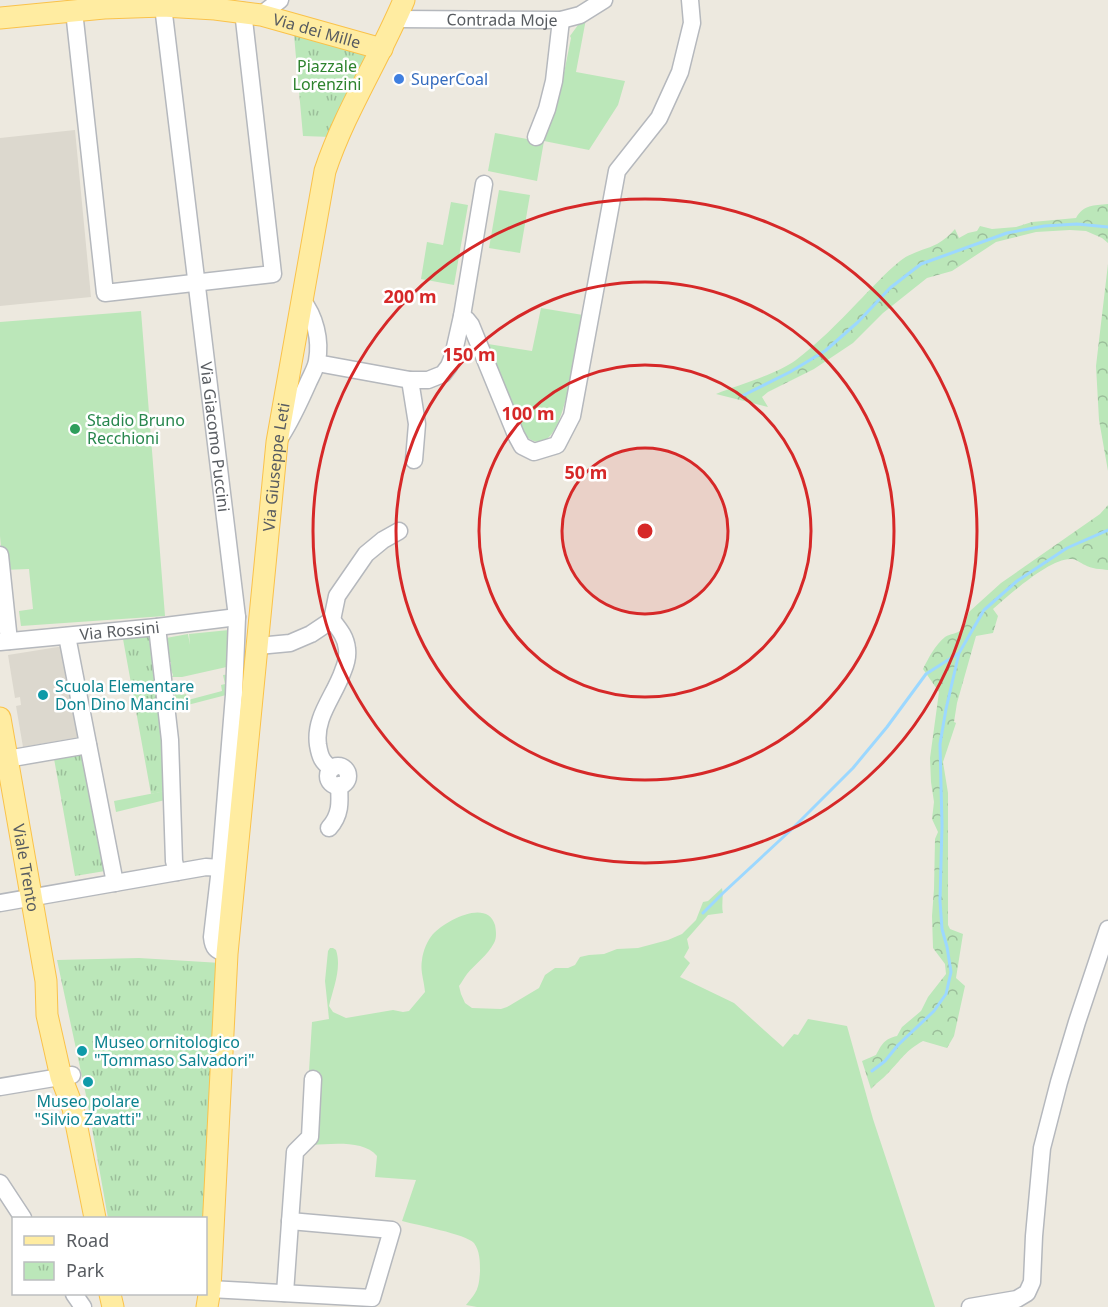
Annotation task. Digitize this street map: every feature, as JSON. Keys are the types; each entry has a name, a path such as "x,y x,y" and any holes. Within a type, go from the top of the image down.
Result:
{"main road":[{"name":"Via dei Mille","path":"0,18 104,8 163,6 252,13 382,49"},
{"name":"Via Giuseppe Leti","path":"209,1298 227,954 277,442 325,171 344,121 400,9"},
{"name":"Viale Trento","path":"0,718 46,981 60,1012 66,1076 95,1217"}],"street":[{"path":"74,11 105,293 273,274 252,13 280,0"},
{"name":"Contrada Moje","path":"400,9 561,20 580,15 604,0"},
{"path":"462,316 471,326 522,446 534,452 557,444 572,416 617,171 659,118 680,72 692,23 690,0"},
{"name":"Via Giacomo Puccini","path":"163,6 237,617 234,695 212,937 214,949 227,954"},
{"path":"536,137 548,109 554,81 561,20"},
{"path":"317,363 411,380 428,380 443,374 453,356 462,316 484,184"},
{"path":"277,442 293,417 317,363 318,346 315,323 309,308 302,300"},
{"path":"411,380 417,424 414,460"},
{"path":"258,646 290,643 311,634 332,620 337,596 366,554 399,531"},
{"path":"0,555 4,642"},
{"name":"Via Rossini","path":"4,642 237,617"},
{"path":"329,828 335,822 339,811 339,785 347,781 347,772 340,766 332,769 324,763 317,736 320,719 341,678 348,658 343,634 332,620"},
{"path":"157,627 170,741 174,861 177,872"},
{"path":"67,636 115,883"},
{"path":"7,759 88,745"},
{"path":"0,903 206,867 220,868"},
{"path":"970,1307 1017,1299 1027,1293 1032,1282 1042,1148 1077,1022 1108,929"},
{"path":"0,1087 66,1076"},
{"path":"285,1293 295,1152 310,1137 313,1079"},
{"path":"0,1183 23,1217"},
{"path":"209,1298 285,1293 372,1298 392,1230 290,1221"}],"shaded area":[{"path":"75,130 91,297 0,306 0,138"},
{"path":"64,646 79,737 23,747 16,706 21,705 20,697 15,698 8,655"}],"green space":[{"path":"586,19 576,72 625,81 618,105 589,150 544,141 537,181 488,171 495,133 538,141 562,83 570,36"},
{"name":"Piazzale Lorenzini","path":"294,35 367,56 331,137 303,136"},
{"path":"499,190 530,195 520,253 489,248"},
{"path":"451,202 468,205 454,285 421,279 427,242 443,245"},
{"path":"1108,204 1108,243 1086,231 1070,230 1036,232 996,242 952,271 927,278 883,313 853,343 814,369 768,392 762,397 768,407 716,394 768,375 796,360 828,333 900,261 913,253 937,244 955,229 959,238 977,231 980,226 992,229 1016,227 1032,222 1076,218 1086,208"},
{"path":"1108,264 1108,471 1099,420 1096,366"},
{"path":"541,308 583,315 562,412 549,437 540,442 529,439 516,425 488,344 532,351"},
{"name":"Stadio Bruno Recchioni","path":"141,311 165,616 21,626 19,611 33,609 29,569 3,570 0,536 0,322"},
{"path":"1108,505 1108,570 1090,567 1072,559 1053,564 1031,578 993,609 998,616 993,633 976,636 957,703 954,722 956,723 943,762 948,793 948,925 950,929 963,934 956,978 965,986 954,1036 947,1048 923,1041 908,1052 871,1089 862,1061 876,1055 884,1043 897,1036 902,1027 921,1011 928,997 946,974 945,964 933,948 932,916 935,839 938,832 932,819 934,802 930,758 939,692 923,669 941,640 962,629 970,611 1001,583 1100,514"},
{"path":"229,630 231,666 182,677 172,677 166,638 188,634 190,645 189,634"},
{"path":"151,636 163,714 166,791 151,794 123,639"},
{"path":"231,674 230,694 176,708 173,683 178,682 181,695 186,694 188,700 222,691 221,685 225,684 223,675"},
{"path":"83,748 105,871 75,876 53,753"},
{"path":"165,791 165,800 116,812 114,801"},
{"path":"722,888 723,913 708,915 687,939 689,948 684,957 690,963 680,977 734,1003 783,1047 794,1034 798,1035 808,1019 847,1026 873,1119 935,1307 477,1307 466,1305 475,1293 479,1282 480,1264 477,1249 474,1243 461,1236 402,1221 416,1180 375,1177 377,1156 364,1147 347,1144 313,1145 316,1073 309,1071 312,1022 329,1019 325,981 328,951 333,948 338,957 336,978 329,1006 333,1012 346,1018 393,1010 409,1011 425,992 422,964 424,950 431,937 456,918 466,914 484,913 491,917 495,925 495,941 459,986 465,1003 472,1008 501,1009 539,988 545,975 555,968 568,968 575,965 580,957 604,954 617,949 638,948 682,934 696,920 703,902 708,901"},
{"path":"139,958 221,963 206,1217 108,1217 87,1100 57,960"}],"waterway":[{"path":"742,396 825,351 858,322 890,288 921,264 1007,233 1044,226 1077,224 1108,227"},
{"path":"872,1071 885,1061 898,1045 934,1011 946,994 951,972 942,929 940,901 942,825 940,744 959,653 984,610 1017,581 1067,548 1108,530"},
{"path":"703,913 853,768 926,674 959,653"}],"place":[{"name":"SuperCoal","path":"399,79"},
{"name":"Stadio Bruno Recchioni","path":"75,429"},
{"name":"Scuola Elementare Don Dino Mancini","path":"43,695"},
{"name":"Museo ornitologico \"Tommaso Salvadori\"","path":"82,1051"},
{"name":"Museo polare \"Silvio Zavatti\"","path":"88,1082"}]}
